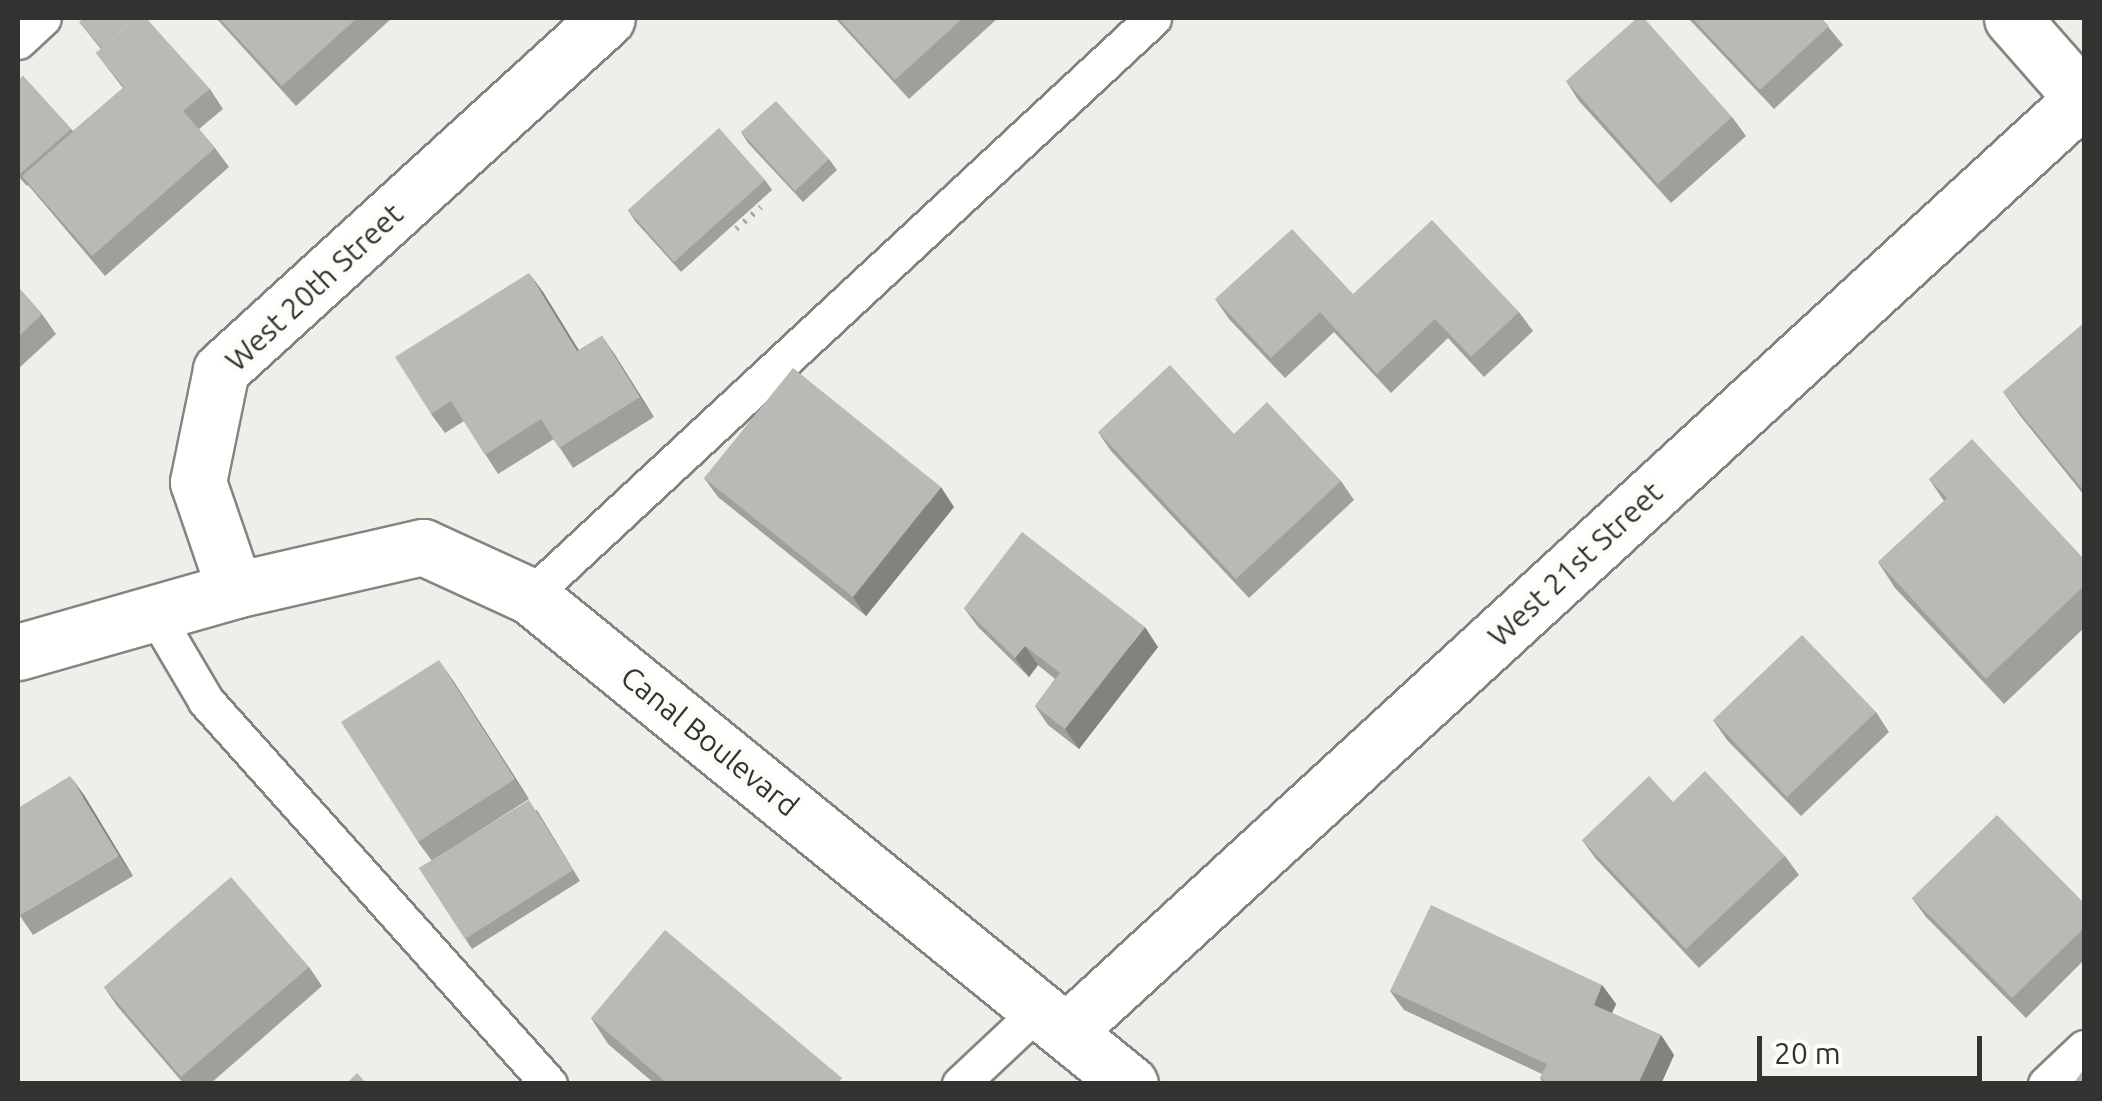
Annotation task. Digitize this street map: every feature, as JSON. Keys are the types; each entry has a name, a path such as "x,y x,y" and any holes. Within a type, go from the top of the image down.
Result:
{"street":[{"name":"West 20th Street","path":"235,590 198,482 221,370 607,18"},
{"path":"2012,18 2084,99"},
{"name":"West 21st Street","path":"1054,1020 2084,99"},
{"name":"Canal Boulevard","path":"235,590 423,547 530,596 1130,1084"},
{"path":"18,652 235,590"}],"lane":[{"path":"18,40 43,18"},
{"path":"530,596 1153,18"},
{"path":"153,612 206,700 549,1084"},
{"path":"960,1084 1054,1020"},
{"path":"2046,1084 2084,1048"}],"path":[{"path":"736,230 761,207"}],"building":[{"path":"84,18 136,18 102,48 79,22"},
{"path":"136,18 146,18 210,89 183,111 215,148 92,256 22,176 124,87 96,53"},
{"path":"219,18 357,18 282,86"},
{"path":"838,18 963,18 895,80"},
{"path":"1637,18 1644,18 1732,117 1658,184 1566,81"},
{"path":"1692,18 1821,18 1829,26 1760,90"},
{"path":"23,76 71,129 19,175 18,81"},
{"path":"776,101 829,159 795,191 741,132"},
{"path":"719,128 765,180 674,262 628,210"},
{"path":"1432,220 1519,312 1471,357 1435,319 1377,374 1320,312 1271,358 1215,299 1292,229 1353,294"},
{"path":"529,273 577,351 602,336 640,397 559,448 541,419 485,455 451,401 431,414 395,357"},
{"path":"18,287 42,314 18,337"},
{"path":"2084,323 2084,491 2003,392"},
{"path":"1170,365 1234,434 1267,402 1341,481 1236,579 1098,432"},
{"path":"793,368 941,487 853,597 704,478"},
{"path":"1972,439 2084,559 2084,586 1986,679 1878,562 1947,498 1929,479"},
{"path":"1022,532 1145,627 1065,729 1035,706 1060,673 1025,646 1015,658 964,608"},
{"path":"1802,635 1876,712 1787,797 1713,720"},
{"path":"439,660 515,779 418,842 341,722"},
{"path":"1705,771 1785,856 1686,949 1582,840 1649,776 1673,802"},
{"path":"70,776 119,856 19,916 18,808"},
{"path":"529,800 573,870 465,939 419,868"},
{"path":"1997,815 2084,903 2084,928 2012,998 1912,898"},
{"path":"231,877 309,967 181,1077 104,987"},
{"path":"1431,905 1602,985 1594,1005 1661,1035 1638,1084 1552,1084 1540,1078 1547,1064 1390,991"},
{"path":"665,930 842,1078 838,1084 668,1084 591,1018"},
{"path":"2084,1069 2084,1084 2073,1084"},
{"path":"357,1073 367,1084 346,1084"}]}
